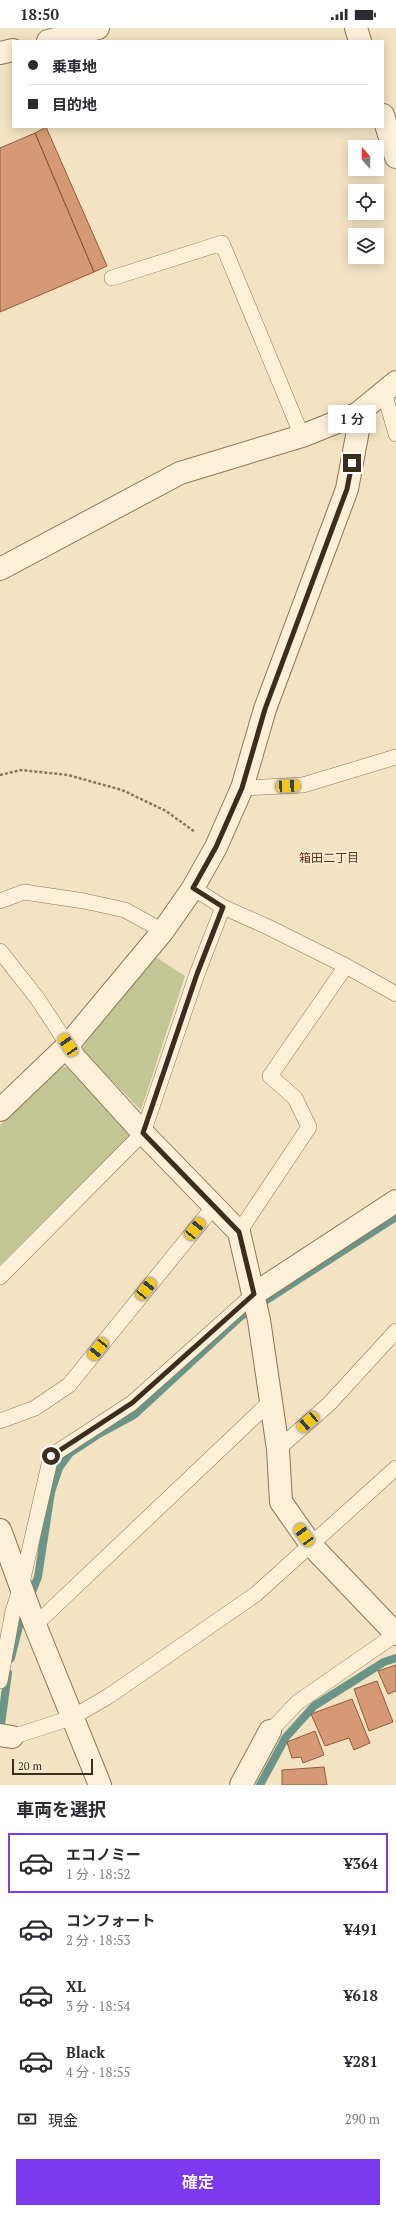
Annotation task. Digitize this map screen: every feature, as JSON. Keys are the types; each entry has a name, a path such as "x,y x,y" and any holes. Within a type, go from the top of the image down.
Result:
{"street":[{"path":"50,40 72,31 98,28"},
{"path":"356,28 360,40"},
{"path":"0,53 12,50"},
{"path":"384,118 396,157"},
{"path":"0,569 180,473 302,436 357,414 390,387"},
{"path":"0,1110 68,1045 163,931 193,888 216,847 242,788 265,709 347,489 359,425 357,414"},
{"path":"68,1045 74,1057 143,1133 215,1205 239,1232 259,1320 278,1449 281,1502 312,1546 396,1634"},
{"path":"254,1295 396,1201"},
{"path":"0,1530 34,1624 71,1718 100,1785"},
{"path":"241,1785 270,1730"}],"lane":[{"path":"112,278 222,242 302,436"},
{"path":"390,387 396,434"},
{"path":"242,788 303,785 396,757"},
{"path":"193,888 223,907 268,927 346,966 396,994"},
{"path":"0,901 24,892 84,901 125,910 163,931"},
{"path":"0,1277 143,1133 197,974 223,907"},
{"path":"0,951 37,998 68,1045"},
{"path":"239,1232 309,1127 295,1098 270,1076 346,966"},
{"path":"0,1421 35,1408 68,1385 215,1205"},
{"path":"0,1681 13,1611 22,1588 51,1456 132,1403 254,1295"},
{"path":"278,1449 329,1404 396,1331"},
{"path":"34,1624 270,1402"},
{"path":"6,1736 71,1718 109,1696 256,1594 312,1546 396,1468"},
{"path":"270,1730 298,1702 396,1634"}],"path":[{"path":"0,774 21,770 68,775 122,790 166,811 216,847"}],"green space":[{"path":"151,954 185,976 141,1110 84,1053 83,1047"},
{"path":"60,1067 73,1067 131,1135 0,1265 0,1125"}],"building":[{"path":"46,128 107,266 94,272 35,133"},
{"path":"35,133 94,272 0,312 0,148"},
{"path":"396,1665 396,1691 388,1694 378,1671"},
{"path":"377,1681 393,1722 369,1731 354,1689"},
{"path":"352,1699 370,1743 354,1750 349,1738 325,1746 311,1714"},
{"path":"315,1731 324,1755 303,1763 301,1757 292,1758 287,1742"},
{"path":"324,1767 327,1785 282,1785 282,1770"}],"waterway":[{"path":"30,1597 38,1577 51,1492 59,1468 70,1453 99,1434 134,1415 240,1317 396,1217"},
{"path":"11,1658 19,1626 25,1610"},
{"path":"260,1785 286,1737 314,1706 384,1662 396,1658"},
{"path":"0,1732 8,1673"}],"district":[{"name":"箱田二丁目","path":"329,857"}],"route":[{"path":"51,1456 132,1403 254,1294 239,1232 215,1205 143,1133 197,974 223,907 193,888 216,847 242,788 265,709 347,489 352,463"}]}
